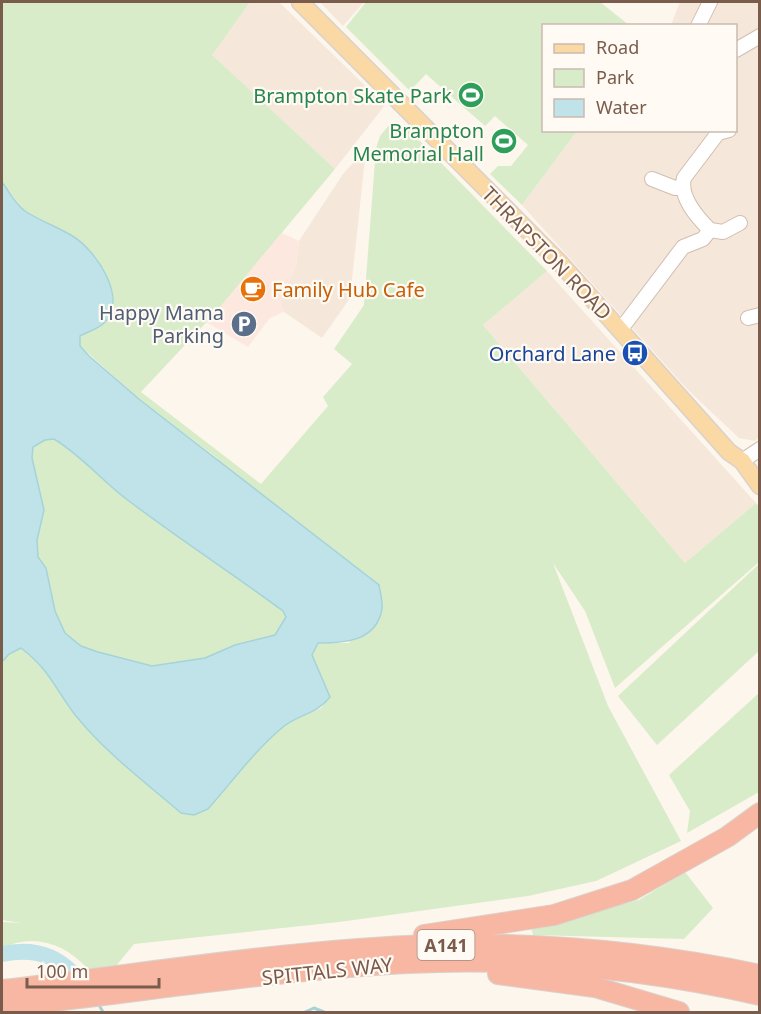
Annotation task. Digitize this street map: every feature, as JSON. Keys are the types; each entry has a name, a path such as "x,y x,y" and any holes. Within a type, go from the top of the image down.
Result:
{"highway":[{"path":"300,956 357,942 434,934 554,915 632,890 727,837 759,813"},
{"name":"SPITTALS WAY","path":"135,984 300,956 420,946 530,946 650,956 759,975"},
{"name":"SPITTALS WAY","path":"2,1007 54,993 135,984 345,967 459,962 539,964 660,976 759,994"},
{"path":"345,967 459,970 512,975 596,987 679,1012"},
{"name":"SPITTALS WAY","path":"2,990 54,993"}],"main road":[{"name":"THRAPSTON ROAD","path":"300,2 561,264 729,452 742,460 759,486"}],"street":[{"path":"699,24 710,2"},
{"path":"737,49 759,36"},
{"path":"722,132 718,133 684,178 681,187 690,205 710,230 723,232 740,223"},
{"path":"652,179 675,188 681,187"},
{"path":"621,329 682,247 703,239 710,230"},
{"path":"742,460 759,449"}],"shaded area":[{"path":"250,2 279,2 385,105 335,169 211,55"},
{"path":"320,2 364,2 343,26"},
{"path":"680,2 759,2 759,437 755,441 739,438 687,389 522,205 576,132 737,132 737,24 671,24"},
{"path":"366,149 350,298 322,338 284,312 280,302 296,266 299,241 343,174"},
{"path":"282,233 299,241 296,266 280,302 284,312 270,318 248,347 206,322"},
{"path":"547,271 756,503 685,563 483,325"}],"green space":[{"path":"2,2 250,2 212,55 335,169 214,314 141,392 261,484 328,406 323,397 352,364 334,349 364,305 376,148 380,136 390,124 400,125 412,133 547,271 483,325 685,563 756,503 759,507 759,562 615,688 585,611 553,563 608,706 681,841 596,881 528,896 339,922 134,944 116,966 88,969 59,947 37,941 26,941 2,948 2,922 21,923 2,920 2,662 9,654 21,648 31,657 46,673 88,730 126,767 181,813 286,724 321,708 329,698 312,655 318,643 350,643 217,458 140,400 80,346 80,336 91,331 74,237 23,210 2,182"},
{"path":"366,2 600,2 628,24 542,24 542,132 576,132 522,205 490,174 498,166 511,166 528,145 495,116 485,126 426,74 410,91 346,27"},
{"path":"54,439 129,501 283,611 286,617 275,635 235,645 205,658 152,666 81,646 65,633 55,611 46,568 38,557 37,540 44,510 32,458 33,447 45,440"},
{"path":"759,564 759,651 657,745 618,696"},
{"path":"759,693 759,792 687,833 690,811 669,775"},
{"path":"685,872 713,908 684,939 533,935 531,927 639,900"}],"water":[{"path":"2,182 21,208 68,233 83,244 107,276 113,301 111,313 102,325 80,336 80,346 140,400 379,585 382,609 379,620 366,634 348,641 318,643 312,655 330,697 313,711 283,727 253,756 208,809 194,815 181,813 100,742 76,716 46,672 21,648 9,654 2,662","holes":["54,439 129,501 283,611 286,617 275,635 235,645 205,658 152,666 81,646 65,633 55,611 46,568 38,557 37,540 44,510 32,458 33,447 45,440"]}],"waterway":[{"path":"2,954 28,952 49,957 68,969 86,988"},
{"path":"99,1005 103,1012"},
{"path":"305,1012 314,1008 324,1012"}],"place":[{"name":"Brampton Skate Park","path":"471,95"},
{"name":"Brampton Memorial Hall","path":"504,141"},
{"name":"Family Hub Cafe","path":"253,289"},
{"name":"Happy Mama Parking","path":"244,324"},
{"name":"Orchard Lane","path":"635,353"}]}
